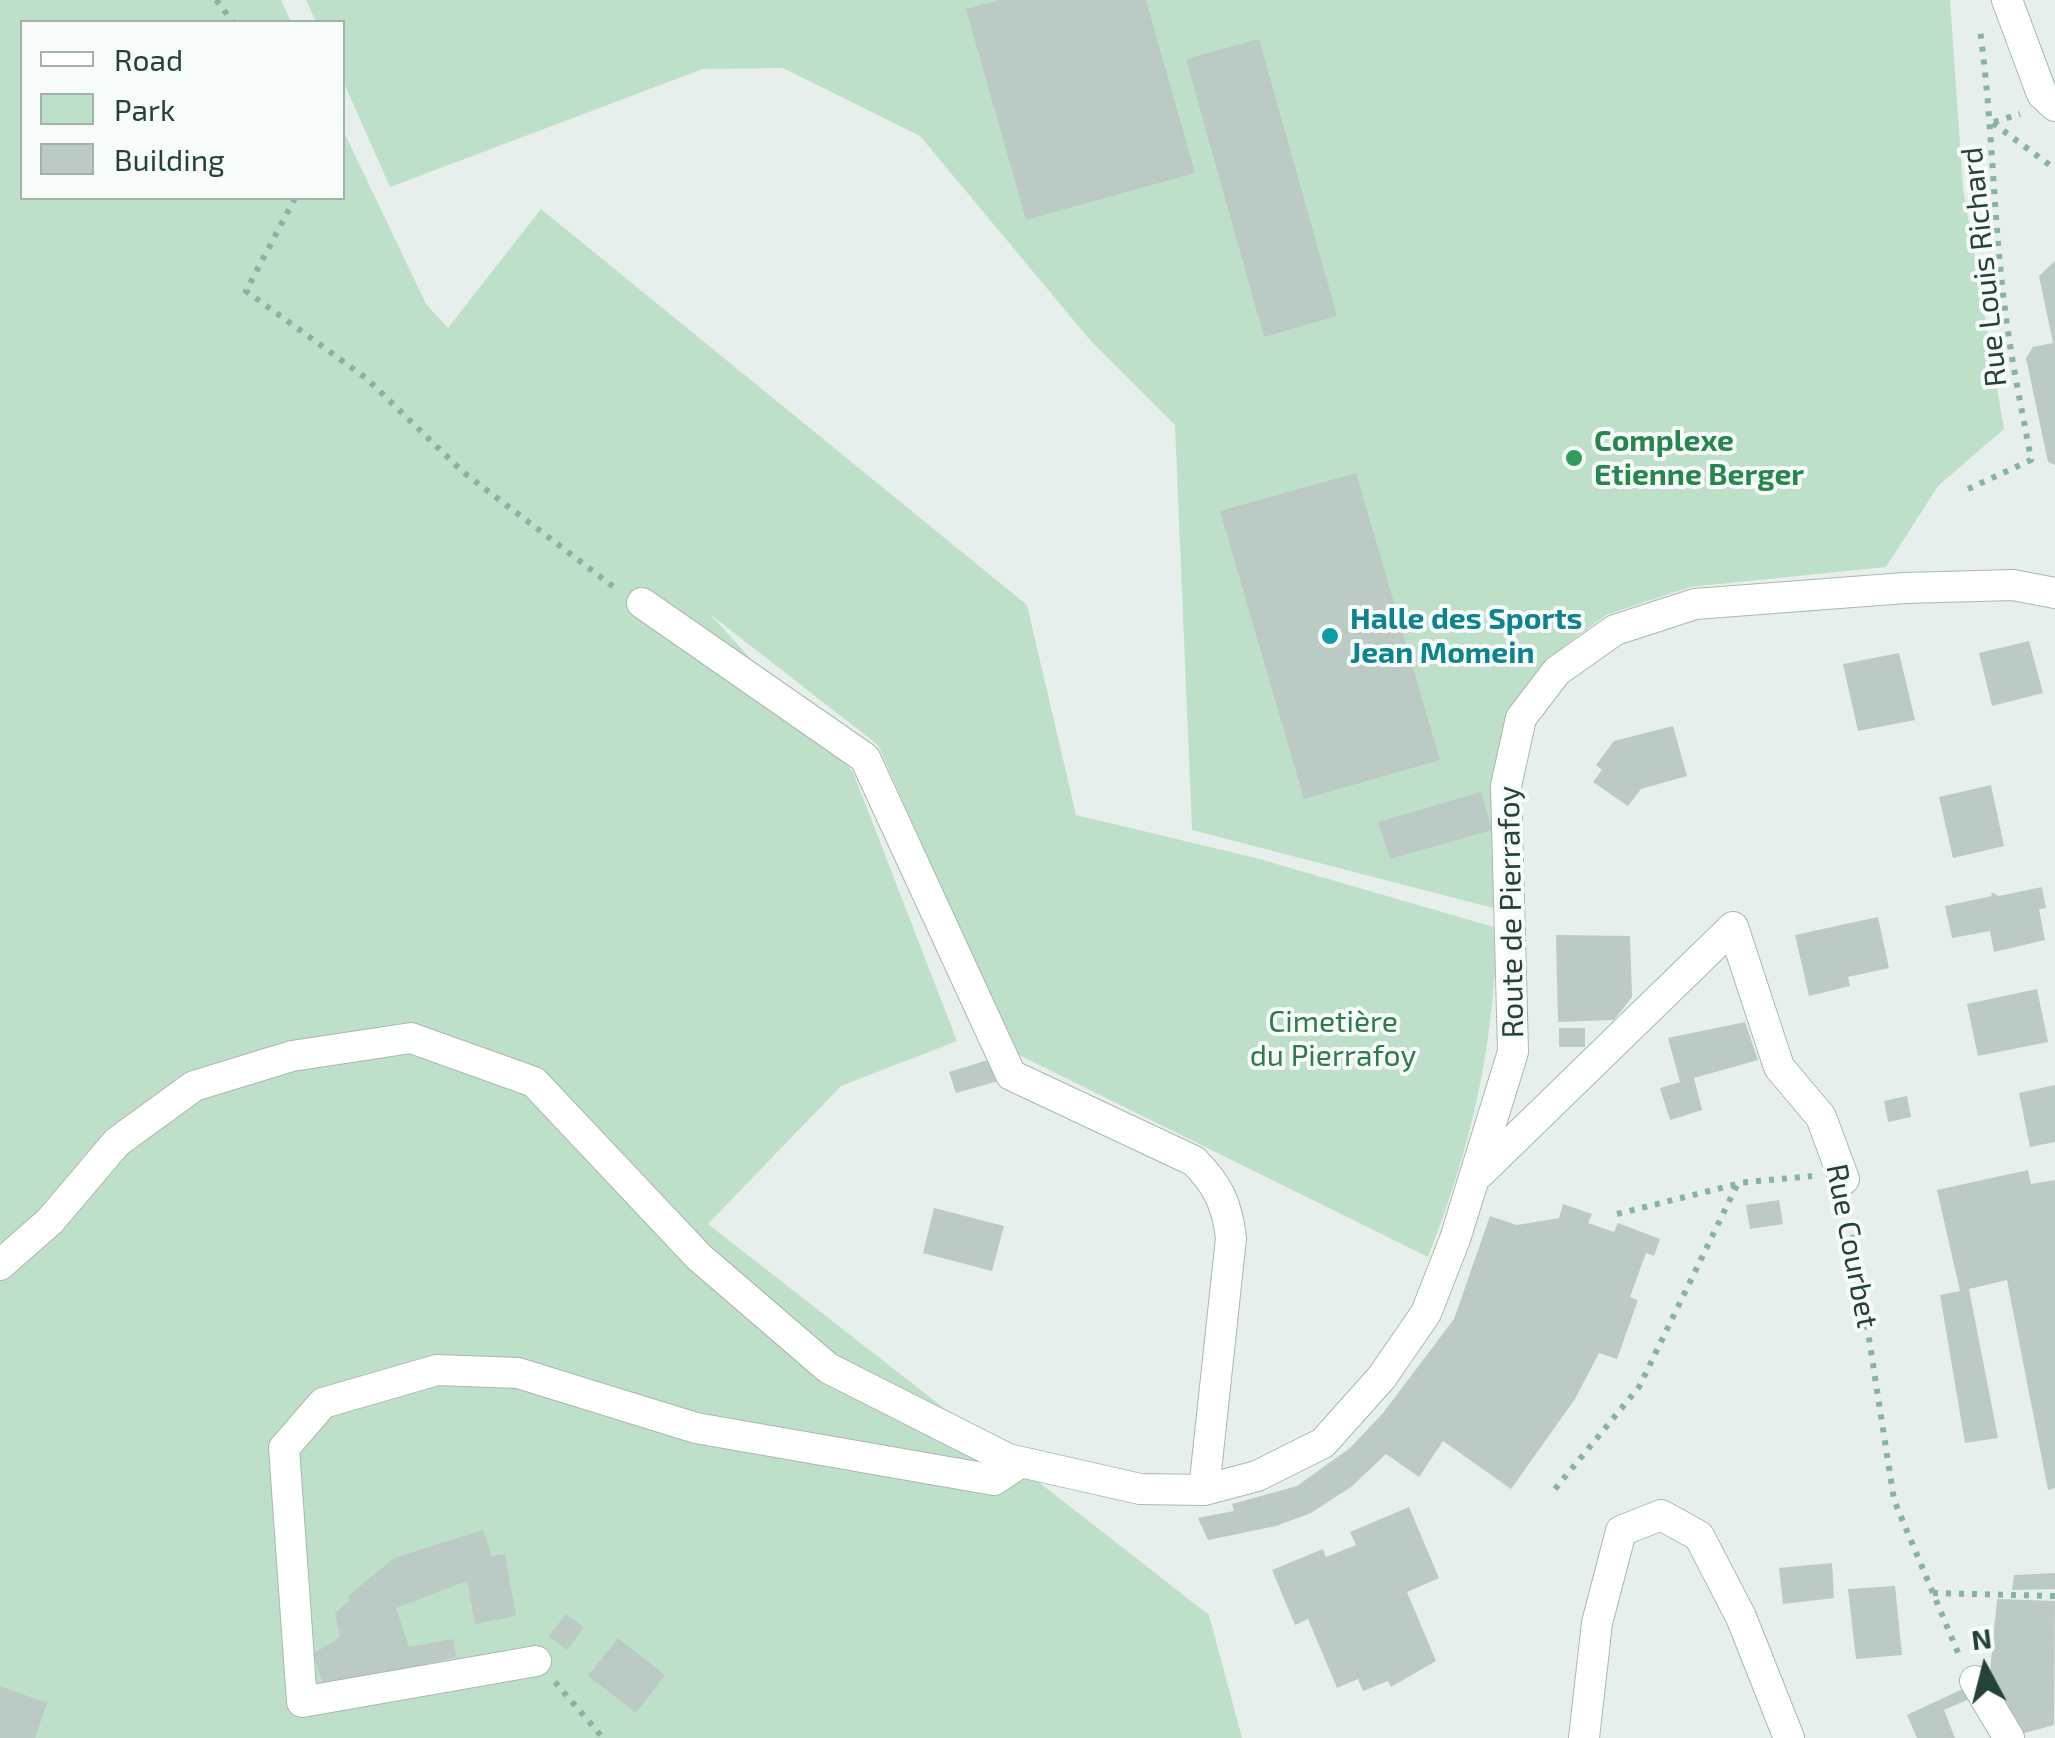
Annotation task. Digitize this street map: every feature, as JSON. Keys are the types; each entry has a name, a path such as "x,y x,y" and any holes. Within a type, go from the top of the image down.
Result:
{"street":[{"path":"2007,0 2051,99"},
{"name":"Route de Pierrafoy","path":"0,1265 50,1221 117,1142 194,1086 292,1056 411,1038 534,1082 699,1257 828,1368 1021,1462 1140,1489 1204,1490 1257,1476 1324,1443 1382,1377 1426,1314 1478,1175 1513,1052 1506,786 1522,718 1557,671 1614,630 1695,604 1904,588 2013,585 2055,593"},
{"path":"642,603 865,758 1011,1075 1194,1161 1216,1183 1228,1209 1231,1238 1204,1490"},
{"name":"Rue Courbet","path":"1478,1175 1733,927 1778,1067 1820,1117 1844,1179"},
{"path":"536,1661 302,1702 284,1448 323,1403 436,1370 518,1373 696,1428 994,1480 1021,1462"},
{"path":"1584,1738 1596,1623 1621,1530 1661,1515 1699,1536 1741,1617 1789,1738"},
{"path":"1975,1682 2009,1738"}],"path":[{"path":"216,0 231,20"},
{"name":"Rue Louis Richard","path":"1968,488 2031,460 2009,338 1995,206 1992,122 1978,18"},
{"path":"1992,122 2055,169"},
{"path":"295,200 246,291 366,378 464,472 615,588 642,603"},
{"path":"1616,1214 1738,1184 1816,1175 1844,1179"},
{"name":"Rue Courbet","path":"1844,1179 1894,1500 1975,1682"},
{"path":"1555,1490 1639,1388 1738,1184"},
{"path":"1933,1593 2055,1596"},
{"path":"536,1661 603,1738"}],"green space":[{"name":"Cimetière du Pierrafoy","path":"0,0 281,0 290,20 20,20 20,200 345,200 345,134 426,304 448,328 541,209 1027,605 1076,815 1256,858 1497,928 1485,1056 1469,1134 1428,1257 1013,1052 878,745 711,615 853,772 957,1041 841,1086 708,1224 1209,1615 1242,1738 0,1738"},
{"name":"Complexe Etienne Berger","path":"306,0 1950,0 1963,188 2004,429 1938,486 1886,567 1690,587 1606,615 1546,660 1510,710 1497,909 1192,830 1175,425 1090,340 920,136 783,68 703,69 390,187 345,86 345,20 315,20"}],"building":[{"path":"1000,0 1146,0 1195,173 1026,220 966,9"},
{"path":"1259,39 1337,316 1264,337 1186,59"},
{"path":"2055,261 2055,465 2048,462 2026,358 2033,347 2053,343 2039,276"},
{"name":"Halle des Sports Jean Momein","path":"1356,473 1440,760 1304,799 1220,511"},
{"path":"2029,641 2043,693 1992,706 1979,653"},
{"path":"1899,653 1915,720 1858,731 1843,664"},
{"path":"1673,726 1687,776 1641,789 1628,806 1593,782 1602,770 1596,765 1614,741"},
{"path":"1991,785 2004,846 1953,858 1939,797"},
{"path":"1481,792 1492,830 1390,859 1378,822"},
{"path":"2042,887 2046,908 2039,909 2045,940 1994,952 1990,931 1952,938 1945,906 1992,896 1991,892 1999,896"},
{"path":"1878,917 1889,968 1848,977 1850,986 1809,996 1795,935"},
{"path":"1556,935 1630,936 1632,997 1614,1020 1558,1022"},
{"path":"2037,989 2048,1042 1978,1056 1967,1004"},
{"path":"1745,1022 1758,1060 1694,1078 1702,1110 1670,1120 1660,1088 1680,1082 1668,1038"},
{"path":"1559,1028 1585,1028 1585,1047 1559,1047"},
{"path":"991,1059 998,1081 956,1093 949,1072"},
{"path":"2055,1085 2055,1142 2030,1147 2019,1093"},
{"path":"1907,1096 1911,1117 1888,1122 1884,1101"},
{"path":"2028,1170 2031,1184 2055,1180 2055,1488 2048,1490 2007,1280 1969,1289 1998,1438 1965,1443 1940,1295 1960,1291 1937,1190"},
{"path":"1779,1200 1783,1224 1750,1229 1746,1205"},
{"path":"1563,1204 1592,1214 1588,1223 1614,1232 1618,1223 1660,1239 1654,1256 1646,1253 1630,1297 1638,1300 1617,1359 1599,1353 1575,1399 1511,1489 1443,1441 1419,1477 1386,1454 1351,1487 1311,1513 1276,1526 1208,1540 1198,1518 1234,1511 1232,1504 1297,1486 1350,1448 1383,1413 1454,1319 1490,1216 1517,1225 1559,1218"},
{"path":"934,1208 1004,1226 992,1271 923,1253"},
{"path":"1409,1507 1439,1578 1407,1592 1436,1661 1391,1687 1388,1681 1363,1691 1358,1679 1337,1688 1308,1619 1295,1625 1272,1570 1323,1549 1326,1557 1356,1545 1350,1532"},
{"path":"483,1530 492,1556 505,1554 516,1616 475,1624 467,1581 396,1608 409,1647 453,1639 456,1657 324,1687 313,1654 340,1637 335,1613 350,1600 348,1596 394,1558"},
{"path":"1832,1563 1834,1598 1783,1604 1779,1568"},
{"path":"2055,1573 2055,1589 2012,1590 2014,1575"},
{"path":"1895,1586 1902,1655 1856,1659 1848,1589"},
{"path":"1997,1599 2055,1601 2054,1725 2017,1735 1989,1682"},
{"path":"566,1614 584,1627 567,1650 549,1636"},
{"path":"618,1638 665,1675 636,1713 588,1676"},
{"path":"0,1686 47,1703 35,1738 0,1738"},
{"path":"1969,1686 1976,1696 1944,1710 1955,1738 1917,1738 1907,1715"}],"place":[{"name":"Complexe Etienne Berger","path":"1574,458"},
{"name":"Halle des Sports Jean Momein","path":"1330,636"}]}
